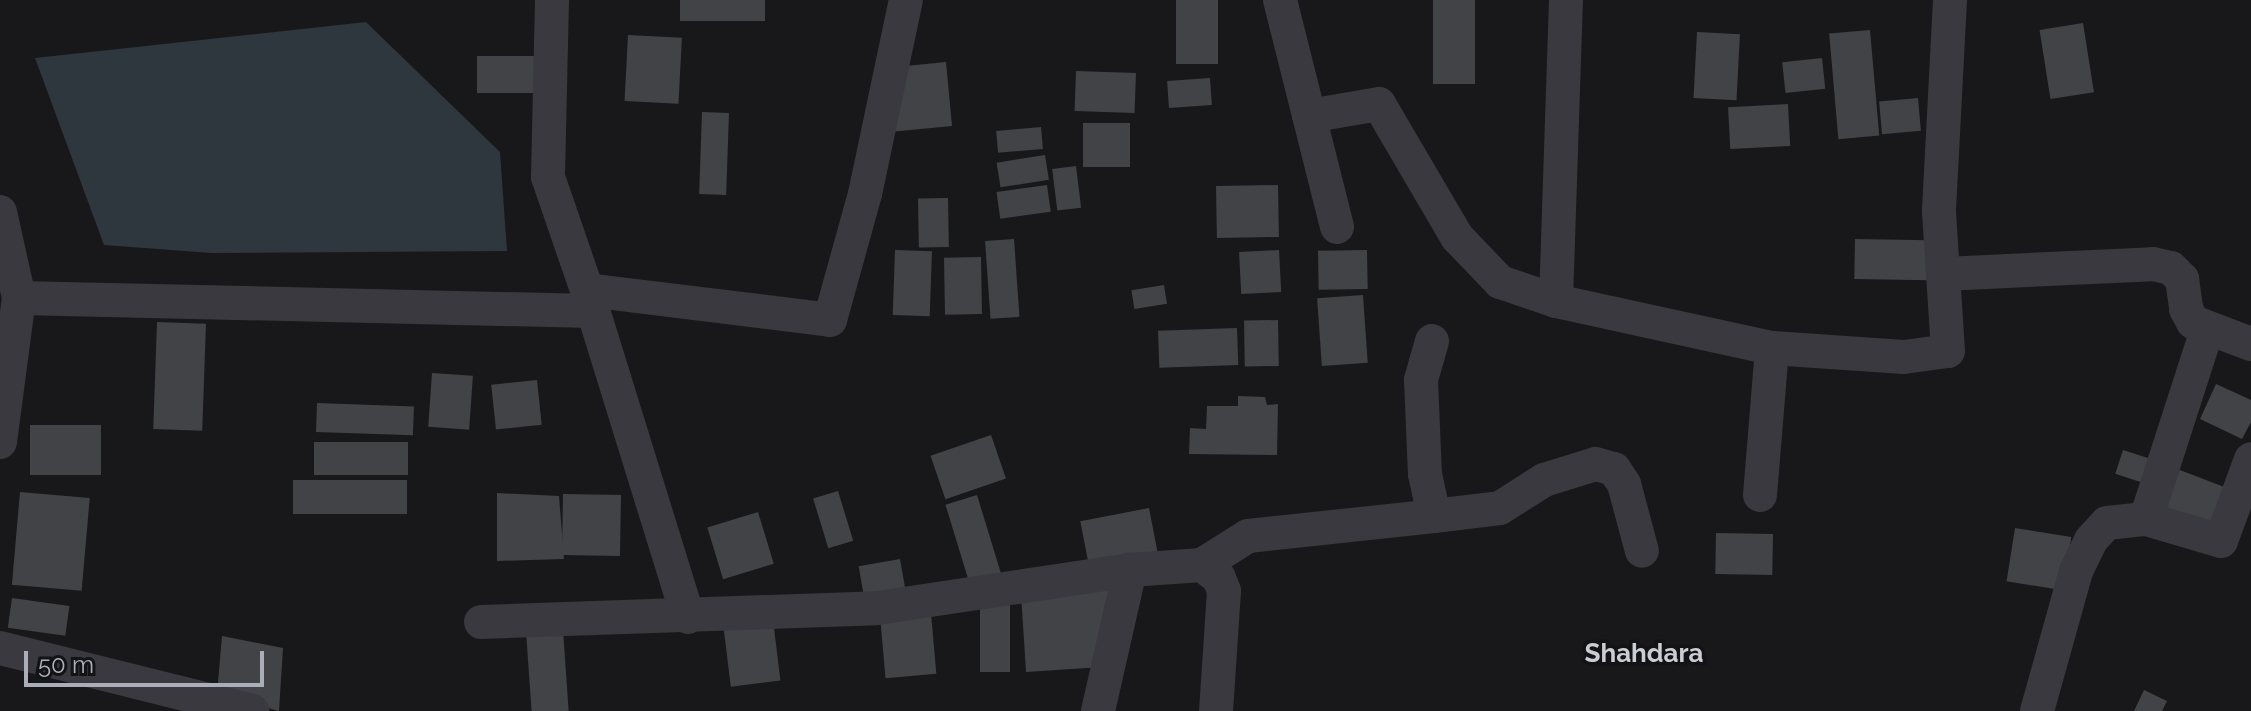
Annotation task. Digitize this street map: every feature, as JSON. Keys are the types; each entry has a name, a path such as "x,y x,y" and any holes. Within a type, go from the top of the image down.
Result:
{"street":[{"path":"552,0 548,177 590,301 688,617"},
{"path":"19,298 590,301 830,320 865,194 906,0"},
{"path":"1280,0 1337,227"},
{"path":"1556,301 1566,0"},
{"path":"1309,116 1379,104 1457,237 1500,282 1556,301 1772,348 1904,357 1948,351 1939,210 1950,0"},
{"path":"0,212 19,298 0,442"},
{"path":"1944,274 2153,264 2171,268 2182,279 2186,309 2207,330 2251,344"},
{"path":"2146,519 2207,330"},
{"path":"1432,341 1421,380 1425,474 1434,516"},
{"path":"1760,495 1772,348"},
{"path":"2037,711 2061,611 2091,540 2107,523 2146,519 2221,541 2251,459"},
{"path":"481,622 877,608 1130,570 1202,565 1248,536 1500,508 1544,480 1596,464 1614,469 1624,484 1642,551"},
{"path":"1202,565 1219,578 1224,591 1216,711"},
{"path":"1098,711 1130,570"},
{"path":"0,648 252,711"}],"shaded area":[{"path":"366,22 500,152 507,251 211,253 104,245 35,58"}],"building":[{"path":"680,0 765,0 765,21 680,21"},
{"path":"1176,0 1218,0 1218,64 1176,64"},
{"path":"1433,0 1475,0 1475,84 1433,84"},
{"path":"2083,23 2094,92 2050,99 2040,30"},
{"path":"1870,30 1879,136 1838,139 1829,34"},
{"path":"1697,32 1740,34 1736,100 1694,98"},
{"path":"628,35 682,38 678,104 625,101"},
{"path":"477,56 535,56 535,93 477,93"},
{"path":"1822,58 1825,89 1785,93 1782,62"},
{"path":"946,62 952,126 879,133 896,67"},
{"path":"1076,71 1136,73 1135,113 1075,111"},
{"path":"1210,78 1212,105 1169,108 1167,81"},
{"path":"1918,98 1921,131 1882,134 1879,101"},
{"path":"1788,104 1790,146 1730,149 1728,107"},
{"path":"702,112 729,113 726,195 699,194"},
{"path":"1083,123 1130,123 1130,167 1083,167"},
{"path":"1041,127 1043,149 998,153 996,131"},
{"path":"1045,155 1049,180 1001,187 997,163"},
{"path":"1076,166 1081,208 1057,211 1052,169"},
{"path":"1047,185 1051,212 1000,219 996,192"},
{"path":"1278,185 1279,237 1217,238 1216,186"},
{"path":"948,198 949,247 919,248 918,199"},
{"path":"1014,239 1019,317 991,319 985,241"},
{"path":"1855,239 1929,240 1928,280 1854,279"},
{"path":"895,250 932,251 930,316 893,315"},
{"path":"1279,250 1281,292 1241,294 1239,252"},
{"path":"1367,250 1368,289 1319,290 1318,251"},
{"path":"981,257 982,314 945,315 944,258"},
{"path":"1164,285 1167,304 1134,309 1131,290"},
{"path":"1363,295 1368,363 1322,366 1317,298"},
{"path":"1278,320 1279,366 1245,367 1244,321"},
{"path":"157,322 206,324 202,431 153,429"},
{"path":"1237,328 1238,365 1159,368 1158,331"},
{"path":"432,373 473,376 469,430 428,427"},
{"path":"537,380 542,425 496,430 491,385"},
{"path":"2216,384 2251,400 2251,422 2242,439 2200,419"},
{"path":"1238,396 1265,397 1267,405 1278,404 1277,455 1189,454 1190,428 1206,429 1207,406 1238,406"},
{"path":"317,403 414,406 413,435 316,432"},
{"path":"30,425 101,425 101,475 30,475"},
{"path":"991,435 1006,478 945,499 930,456"},
{"path":"314,442 408,442 408,475 314,475"},
{"path":"2123,450 2157,461 2150,485 2115,474"},
{"path":"2172,467 2231,490 2215,531 2156,508"},
{"path":"293,480 407,480 407,514 293,514"},
{"path":"838,491 853,541 828,548 813,499"},
{"path":"20,492 90,498 82,591 12,585"},
{"path":"497,493 559,496 564,559 497,561"},
{"path":"563,494 621,495 620,556 562,555"},
{"path":"977,495 1002,575 970,585 945,505"},
{"path":"1149,508 1157,551 1089,565 1080,521"},
{"path":"758,512 774,564 723,579 707,527"},
{"path":"2015,528 2071,537 2063,590 2007,581"},
{"path":"1716,533 1773,534 1772,575 1715,574"},
{"path":"900,559 907,597 865,605 859,566"},
{"path":"1113,583 1102,667 1026,672 1021,593"},
{"path":"12,598 69,606 65,636 8,628"},
{"path":"980,603 1010,603 1010,672 980,672"},
{"path":"931,613 936,674 886,678 880,617"},
{"path":"773,620 780,681 731,687 723,626"},
{"path":"563,630 569,711 532,711 526,633"},
{"path":"222,636 283,648 279,711 217,694"},
{"path":"2144,690 2167,701 2162,711 2134,711"}],"district":[{"name":"Shahdara","path":"1644,654"}]}
